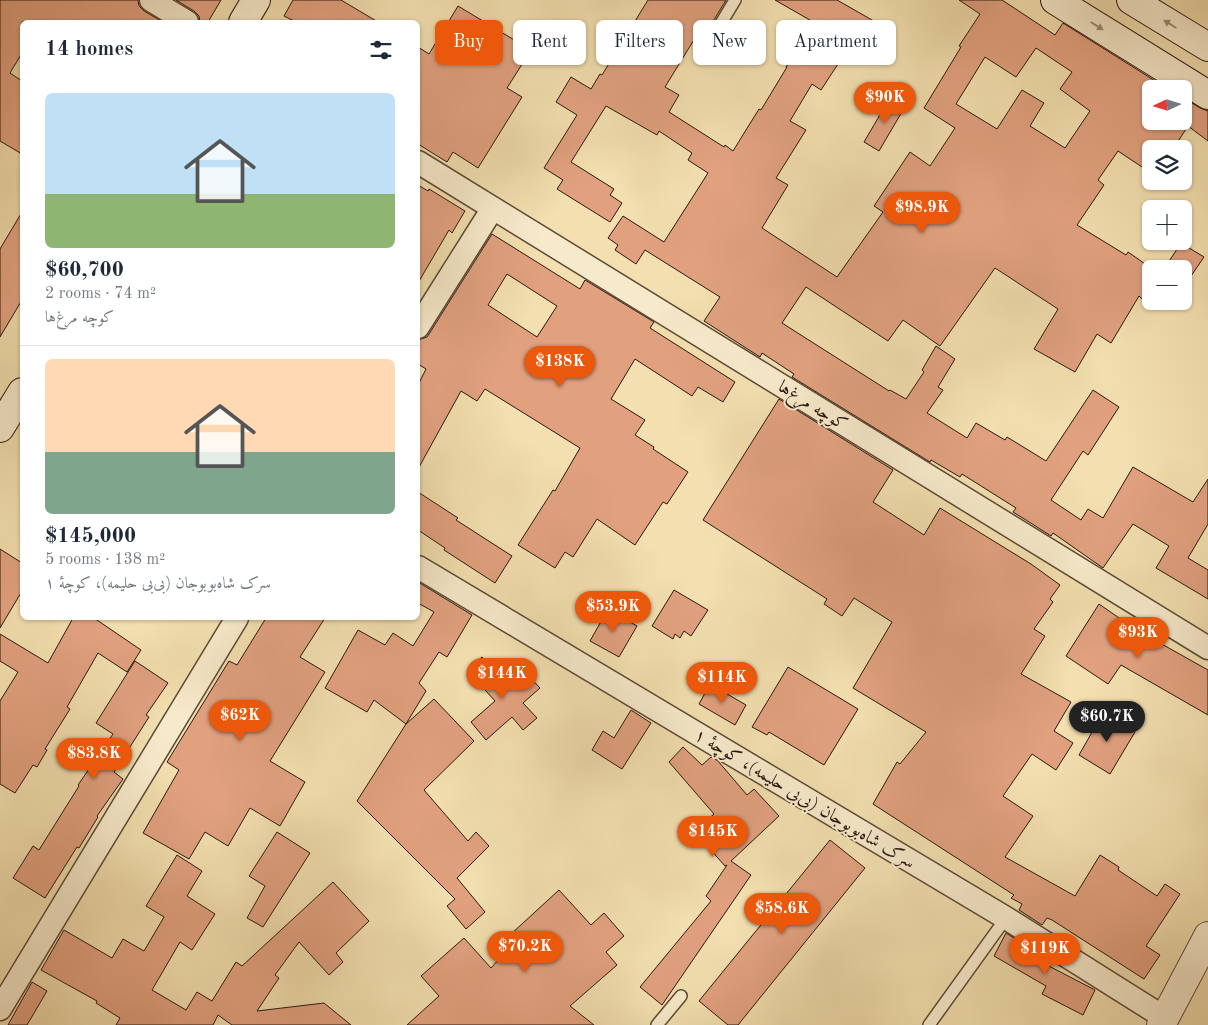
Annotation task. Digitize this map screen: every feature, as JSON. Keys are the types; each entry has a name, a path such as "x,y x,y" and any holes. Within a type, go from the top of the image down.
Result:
{"main road":[{"path":"244,20 256,0"},
{"path":"260,20 270,4 270,0"},
{"path":"1055,0 1208,95"},
{"path":"1131,0 1208,48"},
{"path":"0,428 20,395"},
{"path":"1163,1021 1208,936"}],"street":[{"path":"150,0 184,20"},
{"name":"کوچه مرغ‌ها","path":"420,163 1208,648"},
{"path":"420,324 493,208"},
{"name":"سرک شاه‌بوبوجان (بی‌بی حلیمه)، کوچۀ ۱","path":"420,568 1006,918 1163,1021"},
{"path":"0,1008 236,620"}],"lane":[{"path":"723,20 735,0"},
{"path":"929,1025 1006,918"},
{"path":"657,1025 681,996"}],"building":[{"path":"0,0 138,0 139,6 144,11 160,20 20,20 20,56 10,73 20,80 20,153 0,141"},
{"path":"176,0 221,0 209,20 200,20 199,16"},
{"path":"293,0 341,0 375,20 292,20 284,16"},
{"path":"648,0 726,0 714,20 693,20 693,41 683,58 683,20 636,20"},
{"path":"775,0 837,0 872,20 810,20"},
{"path":"959,0 1002,0 1055,35 1063,23 1154,80 1142,80 1142,130 1185,130 1179,140 1142,140 1142,167 1118,151 1098,180 1104,185 1077,225 1126,255 1128,252 1142,262 1142,299 1139,296 1111,343 1097,334 1075,372 1034,349 1058,309 995,268 940,346 903,320 888,341 806,287 782,323 889,391 906,399 924,372 922,370 936,346 955,359 938,387 943,390 927,413 967,438 976,423 1005,440 1007,437 1046,461 1093,390 1119,407 1088,455 1083,451 1051,500 1081,520 1088,509 1103,518 1133,467 1193,502 1208,479 1208,524 1188,558 1208,570 1208,599 1156,568 1169,546 1133,524 1103,568 1053,533 1051,536 1013,512 1016,508 962,474 960,477 931,460 930,462 792,377 794,374 762,353 760,357 704,321 720,297 645,250 636,264 615,250 618,245 608,238 623,216 664,242 708,173 688,160 692,153 659,131 657,135 606,106 571,162 614,189 610,195 622,203 610,222 557,189 563,180 544,168 577,115 556,102 571,77 591,89 600,74 602,75 608,65 679,65 665,87 679,95 669,112 733,151 759,109 761,110 787,65 837,65 821,90 812,84 790,121 806,130 776,178 788,185 762,228 837,277 883,212 874,206 910,152 930,166 955,128 924,108 961,47 959,46 980,14","holes":["1036,48 1072,72 1060,89 1090,111 1065,148 1030,126 1044,103 1022,90 997,129 956,104 985,57 1016,77"]},
{"path":"458,6 481,20 450,20"},
{"path":"503,33 513,39 513,65 522,65 507,88 522,97 478,168 453,152 447,162 420,145 420,48 429,54 435,44 435,65 503,65"},
{"path":"891,96 906,105 879,151 864,142"},
{"path":"1192,103 1208,111 1208,141 1192,129"},
{"path":"420,186 428,191 429,189 465,211 452,233 449,230 420,280"},
{"path":"20,215 20,303 0,337 0,249"},
{"path":"492,234 580,289 585,280 654,322 650,328 735,382 723,402 698,387 692,396 635,359 611,399 645,420 635,435 688,472 667,504 663,502 635,545 597,519 573,557 565,552 555,568 518,545 553,490 555,491 580,448 485,389 477,401 461,391 420,465 420,381 426,369 420,365 420,339 427,337","holes":["507,274 557,306 537,337 488,305"]},
{"path":"1176,250 1192,250 1204,257 1192,275 1192,260 1170,260"},
{"path":"779,399 893,470 873,502 924,535 940,508 1031,564 1060,585 1050,599 1053,602 1034,629 1045,636 1021,674 1071,702 1054,731 1073,743 1056,770 1032,754 1003,796 1033,816 1005,857 1075,896 1100,855 1119,867 1118,870 1157,896 1165,884 1180,894 1146,946 1160,955 1144,979 1052,920 1047,918 1042,925 1019,910 1022,904 1011,898 1014,895 873,804 897,762 900,764 926,732 853,688 892,622 854,598 842,616 824,604 827,599 703,520"},
{"path":"420,493 458,518 456,520 512,556 495,583 444,550 445,548 420,531"},
{"path":"0,549 20,562 20,594 0,628"},
{"path":"420,583 472,615 447,657 439,652 419,683 426,691 406,724 374,700 367,712 325,688 358,630 385,645 393,633 413,646 434,612 420,604"},
{"path":"674,590 708,610 691,636 684,631 680,638 675,634 673,639 652,626"},
{"path":"1099,604 1135,629 1208,670 1208,715 1121,665 1108,684 1066,656"},
{"path":"608,609 637,626 619,657 590,641"},
{"path":"72,620 97,620 141,650 127,672 98,653 67,707 70,709 45,749 47,750 37,767 33,765 15,793 0,784 0,701 18,672 0,661 0,634 48,663"},
{"path":"265,620 324,620 300,657 325,672 270,761 305,782 280,826 250,808 228,846 205,832 189,859 143,833 179,770 167,762 229,661 237,665"},
{"path":"482,657 509,688 526,673 540,688 523,703 537,718 523,730 512,717 486,740 471,722 495,701 467,670"},
{"path":"135,661 168,683 146,715 149,717 114,772 123,779 45,898 13,878 33,846 39,850 78,785 113,734 96,723"},
{"path":"788,667 858,709 824,765 769,732 767,735 752,727"},
{"path":"710,684 746,705 735,725 699,704"},
{"path":"434,699 474,741 424,790 468,841 476,832 489,846 457,878 485,912 466,929 447,906 455,899 357,801 406,724"},
{"path":"631,710 651,723 622,769 592,750 603,731 614,738"},
{"path":"1103,713 1135,732 1110,774 1079,755"},
{"path":"683,747 702,765 711,757 718,761 747,795 754,789 779,816 731,861 751,875 662,1005 640,987 711,901 706,896 727,865 725,866 694,831 714,814 669,762"},
{"path":"277,832 310,853 263,927 247,918 265,886 249,876"},
{"path":"830,840 865,868 738,1025 728,1025 699,1001"},
{"path":"177,855 202,871 187,896 215,914 192,950 180,942 152,990 186,1010 197,992 212,1001 236,962 242,966 333,882 369,921 336,953 343,962 329,975 299,942 275,975 279,978 257,1011 324,1003 351,1025 232,1025 218,1015 213,1025 116,1025 120,1018 96,1003 97,1001 41,970 64,930 112,958 123,939 144,951 164,917 146,906"},
{"path":"559,890 591,925 604,913 624,936 606,952 617,965 570,1006 594,1025 407,1025 439,996 421,976 464,938 491,968 516,940 511,934"},
{"path":"1006,933 1050,961 1047,965 1095,990 1083,1015 1042,994 1046,986 994,956"},
{"path":"32,982 47,991 27,1025 8,1025"}]}
